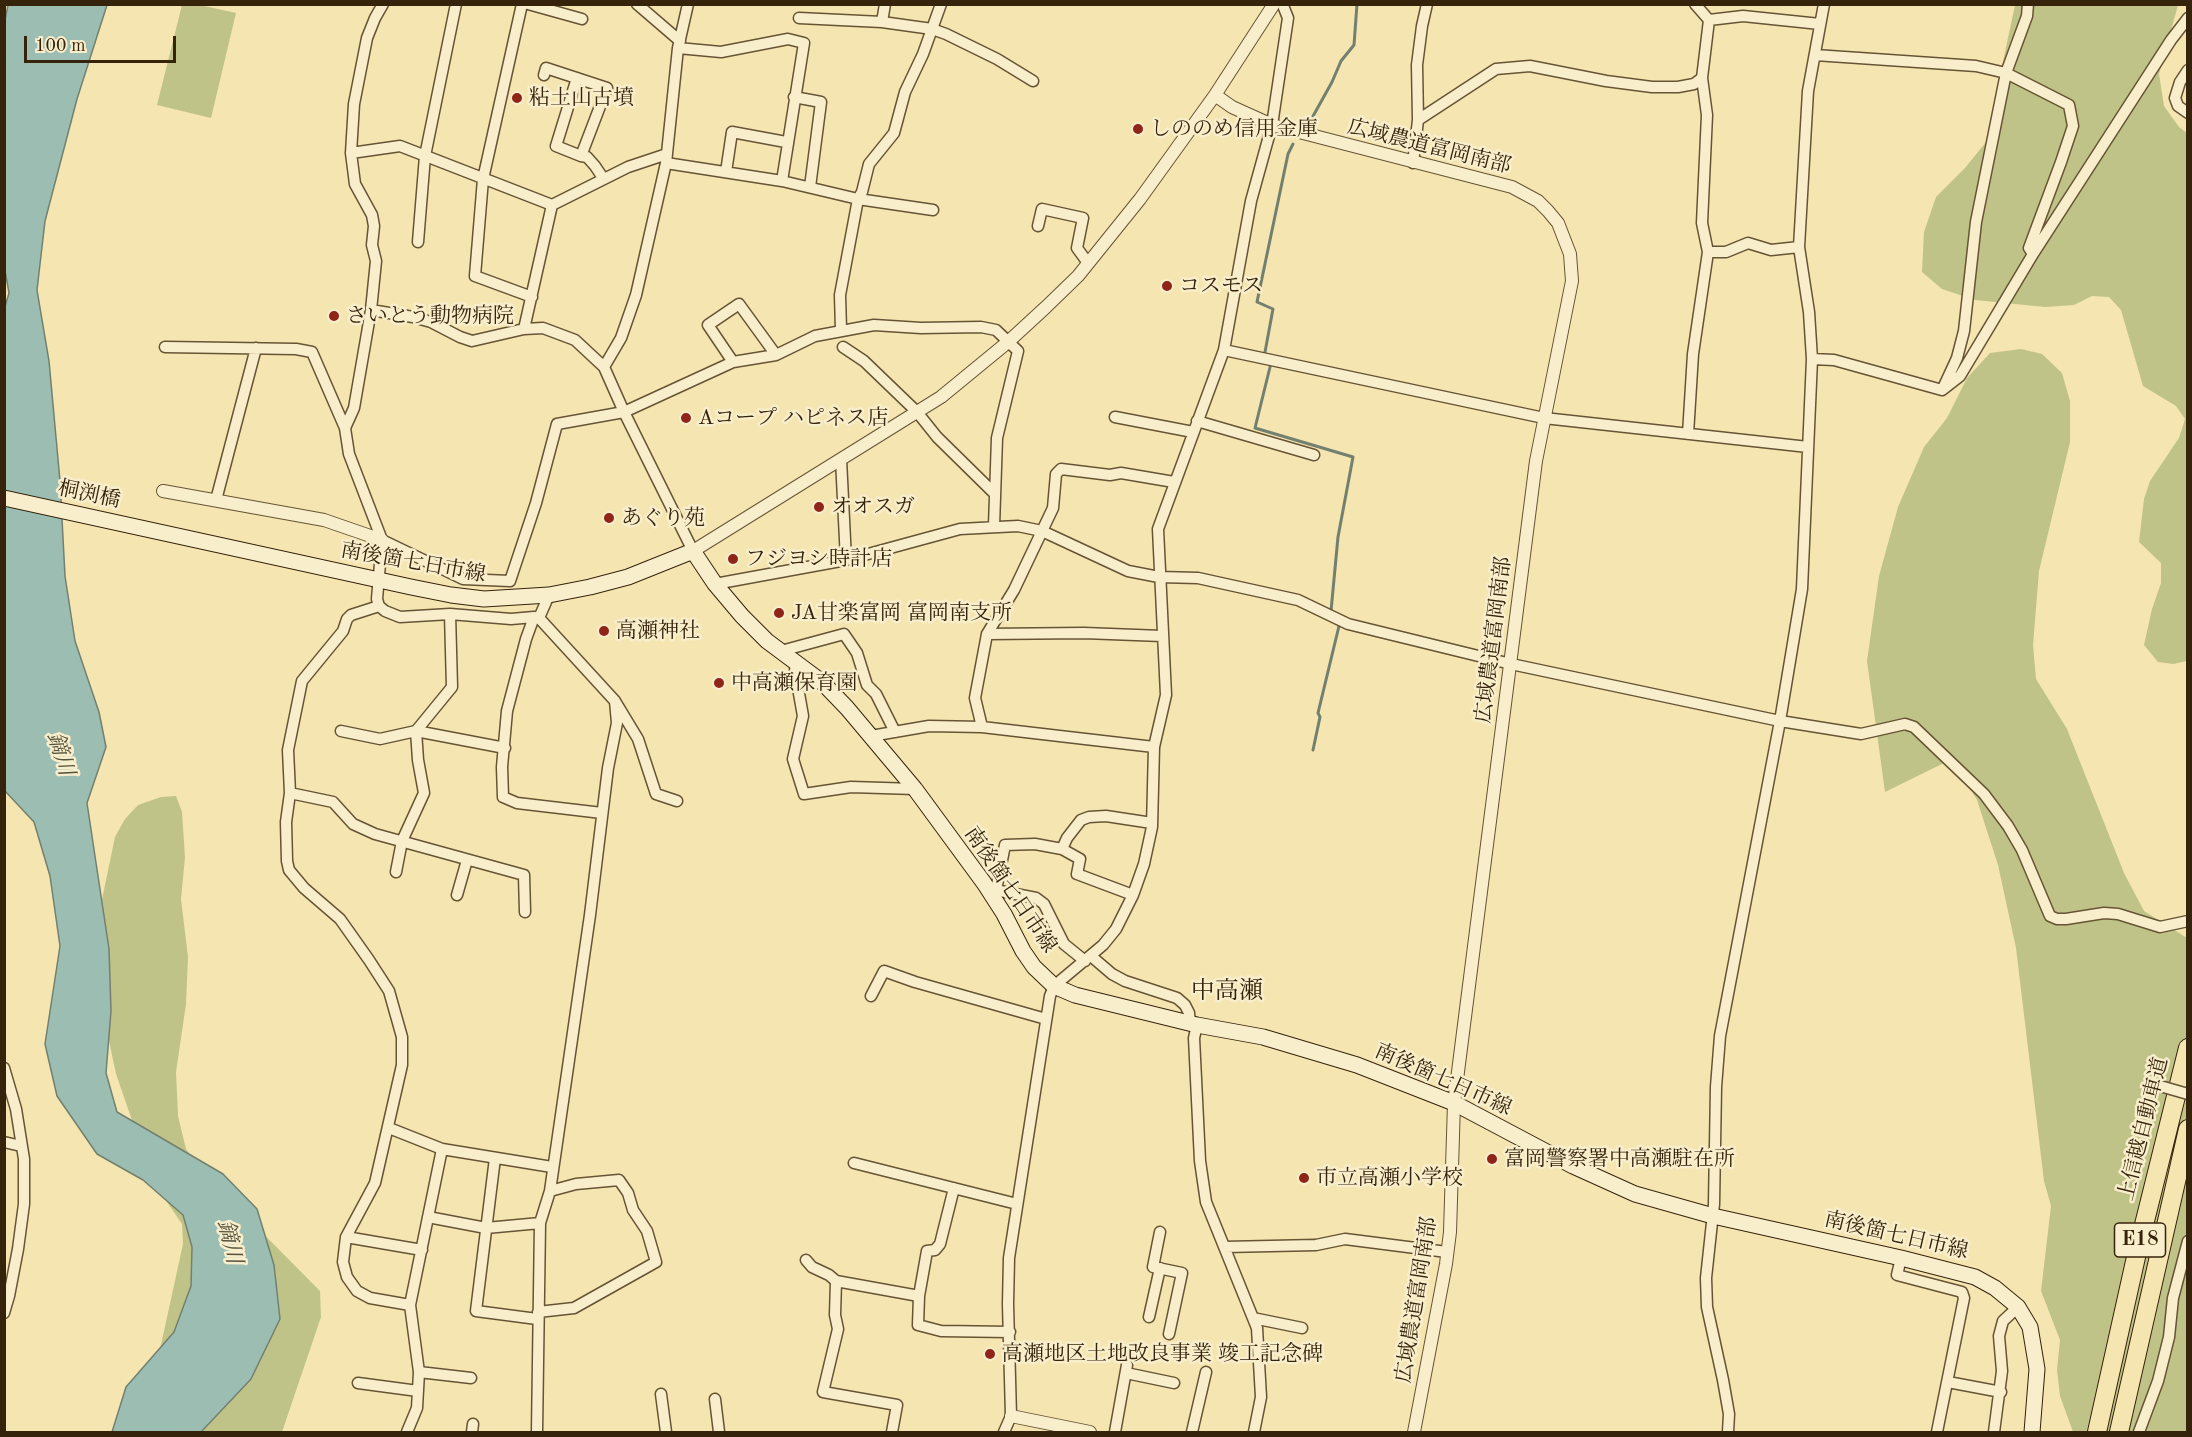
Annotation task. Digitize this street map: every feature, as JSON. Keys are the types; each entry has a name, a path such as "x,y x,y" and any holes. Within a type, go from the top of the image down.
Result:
{"highway":[{"name":"上信越自動車道","path":"2097,1432 2136,1257 2187,1048"},
{"name":"上信越自動車道","path":"2119,1432 2187,1129"}],"main road":[{"name":"桐渕橋","path":"4,498 164,533"},
{"name":"南後箇七日市線","path":"164,533 378,580 451,595 484,599 549,595 628,577 693,551 715,584 742,616 767,641 822,682 915,789 992,890 1023,951 1054,986 1075,995 1194,1024 1263,1036 1335,1058 1454,1103 1601,1179 1635,1194 1713,1216 1975,1276 1995,1288 2018,1307 2030,1327 2037,1369 2032,1432"}],"street":[{"path":"345,428 354,408 371,310 376,261 372,246 374,226 372,215 355,184 351,153 354,104 362,57 371,28 383,4"},
{"path":"418,242 425,156 456,4"},
{"path":"522,4 483,179 475,276 532,297"},
{"path":"528,4 582,19"},
{"path":"636,4 679,44 721,52 788,39 804,43 786,142 782,181"},
{"path":"604,368 621,338 636,295 666,159 679,44 688,4"},
{"path":"882,22 885,4"},
{"path":"841,330 840,295 858,199 869,164 894,133 905,92 923,54 941,4"},
{"path":"1688,434 1693,354 1708,252 1702,222 1707,115 1702,78 1709,20 1695,4"},
{"path":"1728,1432 1723,1380 1707,1307 1707,1278 1713,1216 1716,1087 1720,1036 1780,722 1802,589 1812,359 1809,312 1799,247 1808,91 1824,4"},
{"path":"1942,390 1957,358 1964,331 1976,222 2006,73 2027,16 2028,4"},
{"path":"1413,163 1418,120 1417,65 1425,5"},
{"path":"371,310 431,322 472,341 524,329 543,328 575,340 604,368 693,551 941,397 1008,342 1088,263 1140,199 1279,6 1288,18 1272,125 1251,201 1224,350 1158,528 1166,695 1154,747 1152,823 1144,864 1133,895 1116,929 1088,958 1054,986 1046,1019 1009,1258 1011,1416 1004,1432"},
{"path":"1709,20 1743,16 1820,24"},
{"path":"800,18 882,22 932,29 997,59 1033,81"},
{"path":"1942,390 1960,376 2033,254 2178,28 2187,18"},
{"path":"1815,55 1976,66 2006,73 2069,105 2073,126 2029,248 2033,254"},
{"path":"1418,120 1496,69 1530,66 1606,81 1652,87 1678,87 1694,84 1702,78"},
{"path":"544,75 546,68 607,88 581,156"},
{"path":"2187,70 2175,98 2178,106 2187,113"},
{"path":"576,78 556,146 587,157 603,178"},
{"name":"広域農道富岡南部","path":"1215,95 1232,107 1272,125 1512,187 1538,201 1558,224 1570,254 1572,281 1544,418 1526,535 1454,1103 1447,1252 1414,1432"},
{"path":"794,97 821,102 810,187"},
{"path":"726,172 732,132 786,142"},
{"path":"351,153 400,146 552,205 628,167 666,159 782,181 858,199 933,210"},
{"path":"524,329 552,205"},
{"path":"1038,225 1042,209 1083,218 1077,248 1088,263"},
{"path":"1708,252 1726,252 1748,243 1771,250 1799,247"},
{"path":"733,362 708,325 739,304 776,355"},
{"path":"163,491 324,520 382,540 463,579 510,581 537,503 557,424 624,412 733,362 776,355 814,336 874,325 921,328 981,327 996,330 1018,351 997,438 994,526"},
{"path":"165,347 296,349 312,352 345,428 349,454 382,540 377,599 380,606 400,617 450,614 510,619 537,617"},
{"path":"843,347 864,361 917,412 937,437 995,494"},
{"path":"216,500 256,348"},
{"path":"1224,350 1544,418 1808,447"},
{"path":"1812,359 1834,360 1942,390"},
{"path":"1115,417 1195,427 1314,455"},
{"path":"841,459 846,560"},
{"path":"982,727 975,698 987,634 1014,590 1053,508 1056,474 1061,469 1110,476 1121,473 1174,482"},
{"path":"715,584 846,560 960,529 1018,526 1042,531 1128,571 1159,577 1198,578 1298,600 1348,624 1511,664 1780,722 1861,734 1905,724 1914,728 1984,794 2008,826 2022,850 2050,916 2066,919 2118,914 2160,927 2187,921"},
{"path":"549,595 537,617 507,711 503,797 517,803 602,813"},
{"path":"380,606 351,615 343,631 302,681 288,750 290,793 286,822 289,870 304,888 340,919 389,991 397,1014 402,1036 402,1065 389,1128 375,1183 346,1237 343,1262 347,1277 357,1291 370,1298 410,1305"},
{"path":"396,872 402,841 424,793 416,731 452,687 450,614"},
{"path":"537,617 615,701 638,739 656,794 677,801"},
{"path":"987,634 1084,633 1162,636"},
{"path":"781,651 844,634 857,652 867,685 876,694 895,732"},
{"path":"796,663 795,671 803,716 793,759 804,794 851,787 915,789"},
{"path":"537,1432 540,1223 550,1191 590,915 602,813 617,723 615,701"},
{"path":"871,736 929,726 982,727 1154,747"},
{"path":"341,730 380,739 416,731 505,748"},
{"path":"290,793 333,802 353,824 375,834 524,875 525,912"},
{"path":"1062,849 1067,838 1081,820 1089,817 1106,816 1152,823"},
{"path":"1133,895 1077,874 1080,859 1062,849 1035,844 1005,845 992,890 1036,898 1044,904 1064,944 1125,981 1178,998 1189,1013 1194,1024 1201,1170 1206,1202 1257,1328 1262,1385 1254,1432"},
{"path":"457,895 467,860"},
{"path":"871,996 884,971 1046,1019"},
{"path":"4,1068 24,1160 24,1204 4,1313"},
{"path":"2160,1086 2187,1094"},
{"path":"389,1128 442,1149 552,1167"},
{"path":"4,1142 21,1146"},
{"path":"408,1432 417,1408 419,1372 410,1305 442,1149"},
{"path":"495,1158 476,1311 538,1316 574,1308 656,1262 647,1231 633,1210 628,1193 619,1180 576,1184 550,1191"},
{"path":"854,1163 1017,1204"},
{"path":"954,1188 940,1244 934,1250 927,1251 919,1296 918,1325 941,1331 1010,1332"},
{"path":"428,1217 486,1228 540,1223"},
{"path":"1160,1232 1153,1267 1182,1273 1169,1334"},
{"path":"346,1237 422,1250"},
{"path":"1225,1247 1316,1245 1345,1239 1447,1252"},
{"path":"2139,1432 2158,1381 2169,1337 2174,1298 2187,1241"},
{"path":"1901,1258 1897,1275 1962,1292 1964,1298 1937,1432"},
{"path":"806,1260 812,1268 829,1275 836,1281 919,1296"},
{"path":"1149,1317 1160,1269"},
{"path":"836,1281 835,1315 838,1329 823,1392 897,1405 892,1432"},
{"path":"1995,1432 2002,1371 1999,1336 2003,1321 2018,1307"},
{"path":"1253,1317 1302,1328"},
{"path":"1115,1432 1127,1369 1173,1383"},
{"path":"419,1372 471,1378"},
{"path":"1192,1432 1206,1372"},
{"path":"1948,1382 2001,1392"},
{"path":"358,1383 418,1391"},
{"path":"661,1394 666,1432"},
{"path":"715,1399 720,1432"},
{"path":"1011,1416 1090,1432"}],"green space":[{"path":"182,5 200,5 236,13 211,118 157,105"},
{"path":"2015,5 2178,5 2159,74 2164,106 2179,127 2187,133 2187,661 2173,664 2158,662 2144,645 2152,609 2161,583 2161,563 2139,542 2144,499 2150,481 2179,438 2185,419 2176,406 2143,386 2121,310 2109,297 2092,296 2074,305 2045,307 1975,300 1942,289 1922,272 1924,232 1936,197 1965,168 1986,142"},
{"path":"2021,349 2042,354 2062,373 2070,401 2070,442 2039,571 2033,645 2036,679 2067,729 2124,873 2144,911 2187,938 2187,1432 2073,1432 2060,1396 2057,1370 2060,1340 2041,1291 2051,1206 2044,1181 2016,948 1998,865 1977,800 1952,759 1885,792 1867,661 1879,576 1898,507 1924,447 1947,418 1967,378 1990,353"},
{"path":"176,796 182,812 185,857 181,899 188,957 186,1004 176,1072 178,1116 186,1149 208,1178 320,1291 321,1317 282,1432 142,1432 183,1244 182,1224 167,1202 133,1123 116,1074 96,979 96,928 115,837 125,819 138,805 161,797"}],"water":[{"name":"鏑川","path":"8,5 107,5 77,99 45,221 37,290 49,361 60,481 65,576 75,641 99,712 106,747 87,803 109,949 111,1011 106,1073 117,1112 223,1174 257,1209 274,1265 280,1319 251,1379 201,1432 112,1432 126,1387 174,1332 191,1286 192,1247 183,1215 143,1180 97,1154 57,1096 45,1044 60,946 50,876 34,822 5,791 4,310 9,293 4,265 5,20"}],"waterway":[{"path":"1312,118 1341,61 1354,45 1357,4"},
{"path":"1265,352 1273,309 1257,302 1288,154 1293,144"},
{"path":"1271,363 1255,428 1353,457 1338,537 1331,611"},
{"path":"1313,750 1320,717 1318,713 1339,626"}],"place":[{"name":"粘土山古墳","path":"517,98"},
{"name":"しののめ信用金庫","path":"1138,129"},
{"name":"コスモス","path":"1167,286"},
{"name":"さいとう動物病院","path":"334,316"},
{"name":"Aコープ ハピネス店","path":"686,418"},
{"name":"オオスガ","path":"819,507"},
{"name":"あぐり苑","path":"609,518"},
{"name":"フジヨシ時計店","path":"733,559"},
{"name":"JA甘楽富岡 富岡南支所","path":"779,613"},
{"name":"高瀬神社","path":"604,631"},
{"name":"中高瀬保育園","path":"719,683"},
{"name":"富岡警察署中高瀬駐在所","path":"1492,1159"},
{"name":"市立高瀬小学校","path":"1304,1178"},
{"name":"高瀬地区土地改良事業 竣工記念碑","path":"990,1354"}],"district":[{"name":"中高瀬","path":"1227,992"}]}
